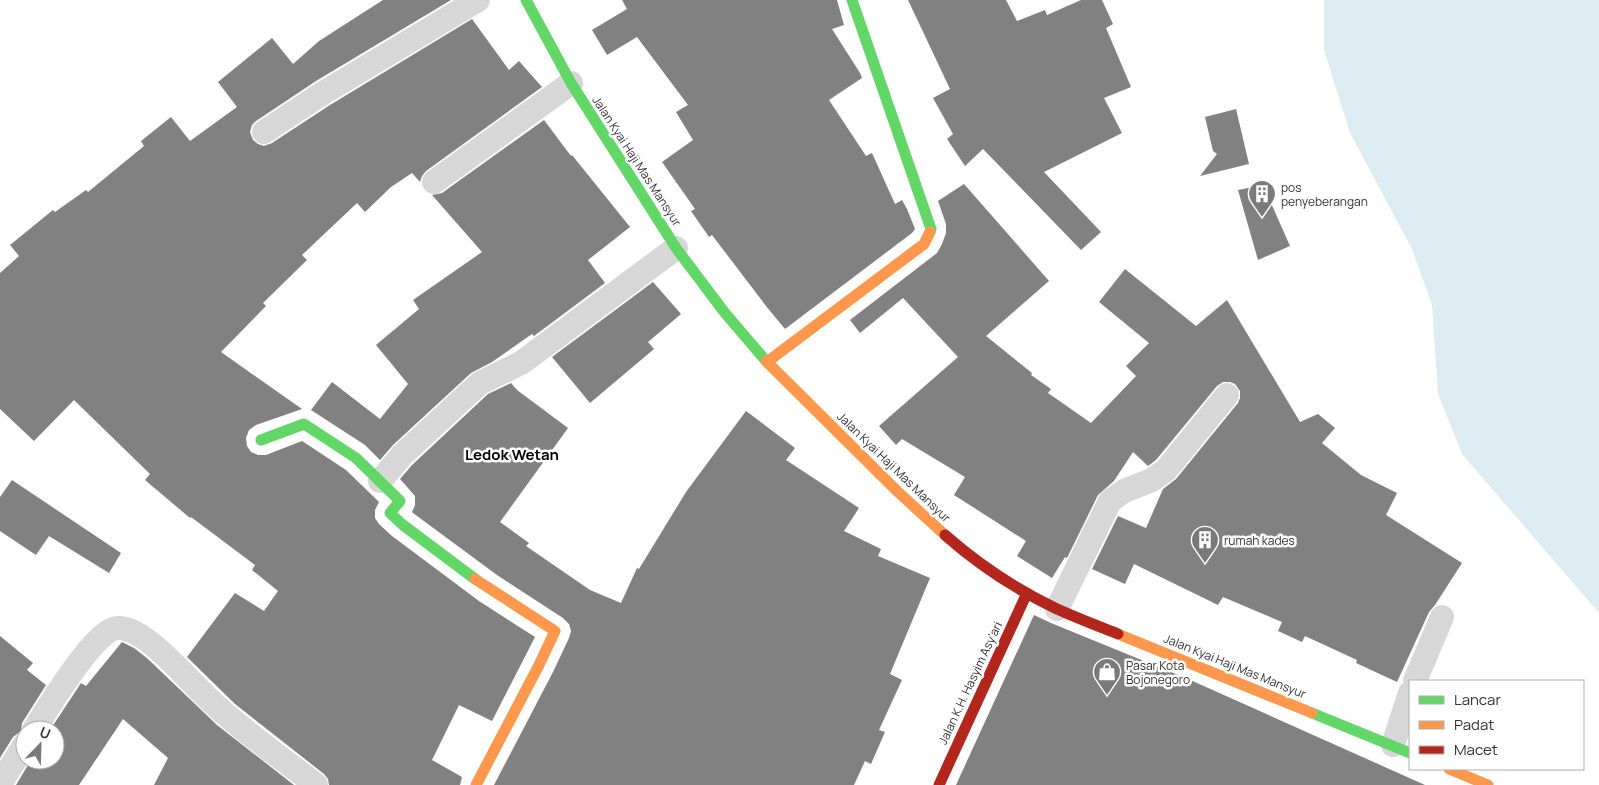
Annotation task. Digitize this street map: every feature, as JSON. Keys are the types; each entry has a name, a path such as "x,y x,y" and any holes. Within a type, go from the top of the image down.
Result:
{"main road":[{"name":"Jalan Kyai Haji Mas Mansyur","path":"526,0 571,83 676,248 725,313 767,362 896,491 969,556 1027,593 1057,609 1402,749"},
{"path":"767,362 924,244 931,229 852,0"},
{"path":"261,440 304,424 356,458 400,500 390,513 403,525 488,588 555,631 535,674 476,785"},
{"name":"Jalan K.H. Hasyim Asy'ari","path":"939,785 1027,593"},
{"path":"1451,770 1488,785"}],"street":[{"path":"264,132 323,93 478,0"},
{"path":"434,182 571,83"},
{"path":"380,481 402,455 480,383 521,363 676,248"},
{"path":"1057,609 1110,501 1124,491 1152,480 1166,470 1227,395"},
{"path":"1415,680 1442,617"},
{"path":"40,720 86,653 105,633 116,628 133,632 148,641 216,705 316,785"},
{"path":"1402,749 1409,700"},
{"path":"0,784 15,760"}],"shaded area":[{"path":"1324,0 1599,0 1599,613 1462,454 1438,394 1432,305 1412,249 1350,133 1324,50"}],"building":[{"path":"383,0 451,0 316,81 256,121 252,125 250,132 253,140 264,146 272,143 330,105 472,19 509,70 519,61 542,87 426,171 420,182 412,173 391,187 365,212 357,203 302,255 307,260 263,303 266,306 221,352 302,409 256,425 249,430 246,438 247,446 251,452 258,455 266,455 302,441 346,470 379,502 375,510 375,518 392,536 479,601 535,637 492,721 459,705 432,760 462,777 460,785 329,785 328,779 324,774 235,704 187,657 235,593 264,611 278,591 252,570 255,565 190,518 145,480 150,474 74,400 34,441 0,409 0,273 19,256 10,245 53,210 55,212 86,190 88,192 144,146 141,141 171,117 190,141 237,107 218,82 272,38 293,64 319,41"},
{"path":"622,0 837,0 844,25 832,29 862,78 829,100 866,156 872,153 895,204 902,200 915,229 912,233 785,329 712,235 709,237 691,211 695,209 662,162 693,140 676,112 688,105 637,37 607,55 592,30 627,9"},
{"path":"908,0 1006,0 1017,21 1045,10 1047,15 1081,0 1102,0 1113,24 1106,28 1131,87 1104,98 1122,133 1044,172 1101,232 1081,250 983,149 965,166 947,139 953,134 933,98 950,89"},
{"path":"1236,109 1249,164 1200,176 1217,154 1213,151 1205,117"},
{"path":"544,120 571,156 630,227 588,260 605,283 534,336 532,334 492,362 471,373 393,445 380,460 365,445 311,410 332,382 380,419 408,384 376,345 419,309 413,300 482,252 432,195 442,193"},
{"path":"964,184 1049,281 986,336 1032,373 1031,375 1051,389 1048,393 1091,423 1136,376 1126,366 1149,343 1099,302 1125,269 1196,326 1227,300 1300,422 1318,414 1335,428 1322,443 1361,475 1397,493 1386,515 1462,563 1429,612 1397,682 1356,663 1357,660 1305,636 1302,642 1278,631 1282,622 1223,597 1218,605 1134,564 1125,584 1092,569 1118,516 1146,528 1163,489 1176,479 1238,403 1240,391 1235,384 1223,382 1217,386 1156,460 1148,466 1133,452 1114,481 1098,495 1067,558 1065,557 1052,578 1017,556 1026,541 954,495 965,477 902,439 896,445 879,426 958,357 903,298 860,333 850,320 937,253 946,233 946,224 938,201"},
{"name":"pos penyeberangan","path":"1263,185 1290,246 1258,260 1238,190"},
{"path":"653,282 681,314 648,342 654,349 590,403 552,357"},
{"path":"511,383 517,390 568,428 500,522 529,543 526,546 590,590 621,603 637,568 639,569 686,492 746,411 795,448 786,460 859,508 844,531 881,549 878,556 930,578 890,674 902,680 879,730 885,732 871,764 865,761 854,785 494,785 569,638 571,631 569,624 563,618 497,575 413,513 415,496 400,479 412,465 488,394"},
{"path":"12,480 121,553 109,573 49,536 36,555 0,531 0,497"},
{"name":"Pasar Kota Bojonegoro","path":"1034,615 1188,679 1425,785 956,785"},
{"path":"0,636 33,663 27,670 46,685 24,720 15,720 15,736 0,758"},
{"path":"122,642 134,648 148,659 217,725 294,785 154,785 168,758 123,719 79,785 16,785 25,770 65,770 65,720 57,720 81,683 86,686"}],"traffic: fast":[{"path":"526,0 571,83 676,248 725,313 766,361"},
{"path":"852,0 931,229 930,232"},
{"path":"261,440 304,424 356,458 400,501 390,513 403,525 475,579"},
{"path":"1312,713 1409,753"}],"traffic: slow":[{"path":"767,362 924,244 930,232"},
{"path":"766,361 897,491 945,535"},
{"path":"475,579 555,631 476,785"},
{"path":"1118,634 1312,713"},
{"path":"1451,770 1488,785"}],"traffic: jam":[{"path":"945,535 984,566 1027,594 1057,609 1118,634"},
{"path":"939,785 1027,593"}],"place":[{"name":"pos penyeberangan","path":"1262,218"},
{"name":"rumah kades","path":"1205,564"},
{"name":"Pasar Kota Bojonegoro","path":"1107,696"}],"district":[{"name":"Ledok Wetan","path":"512,454"}]}
